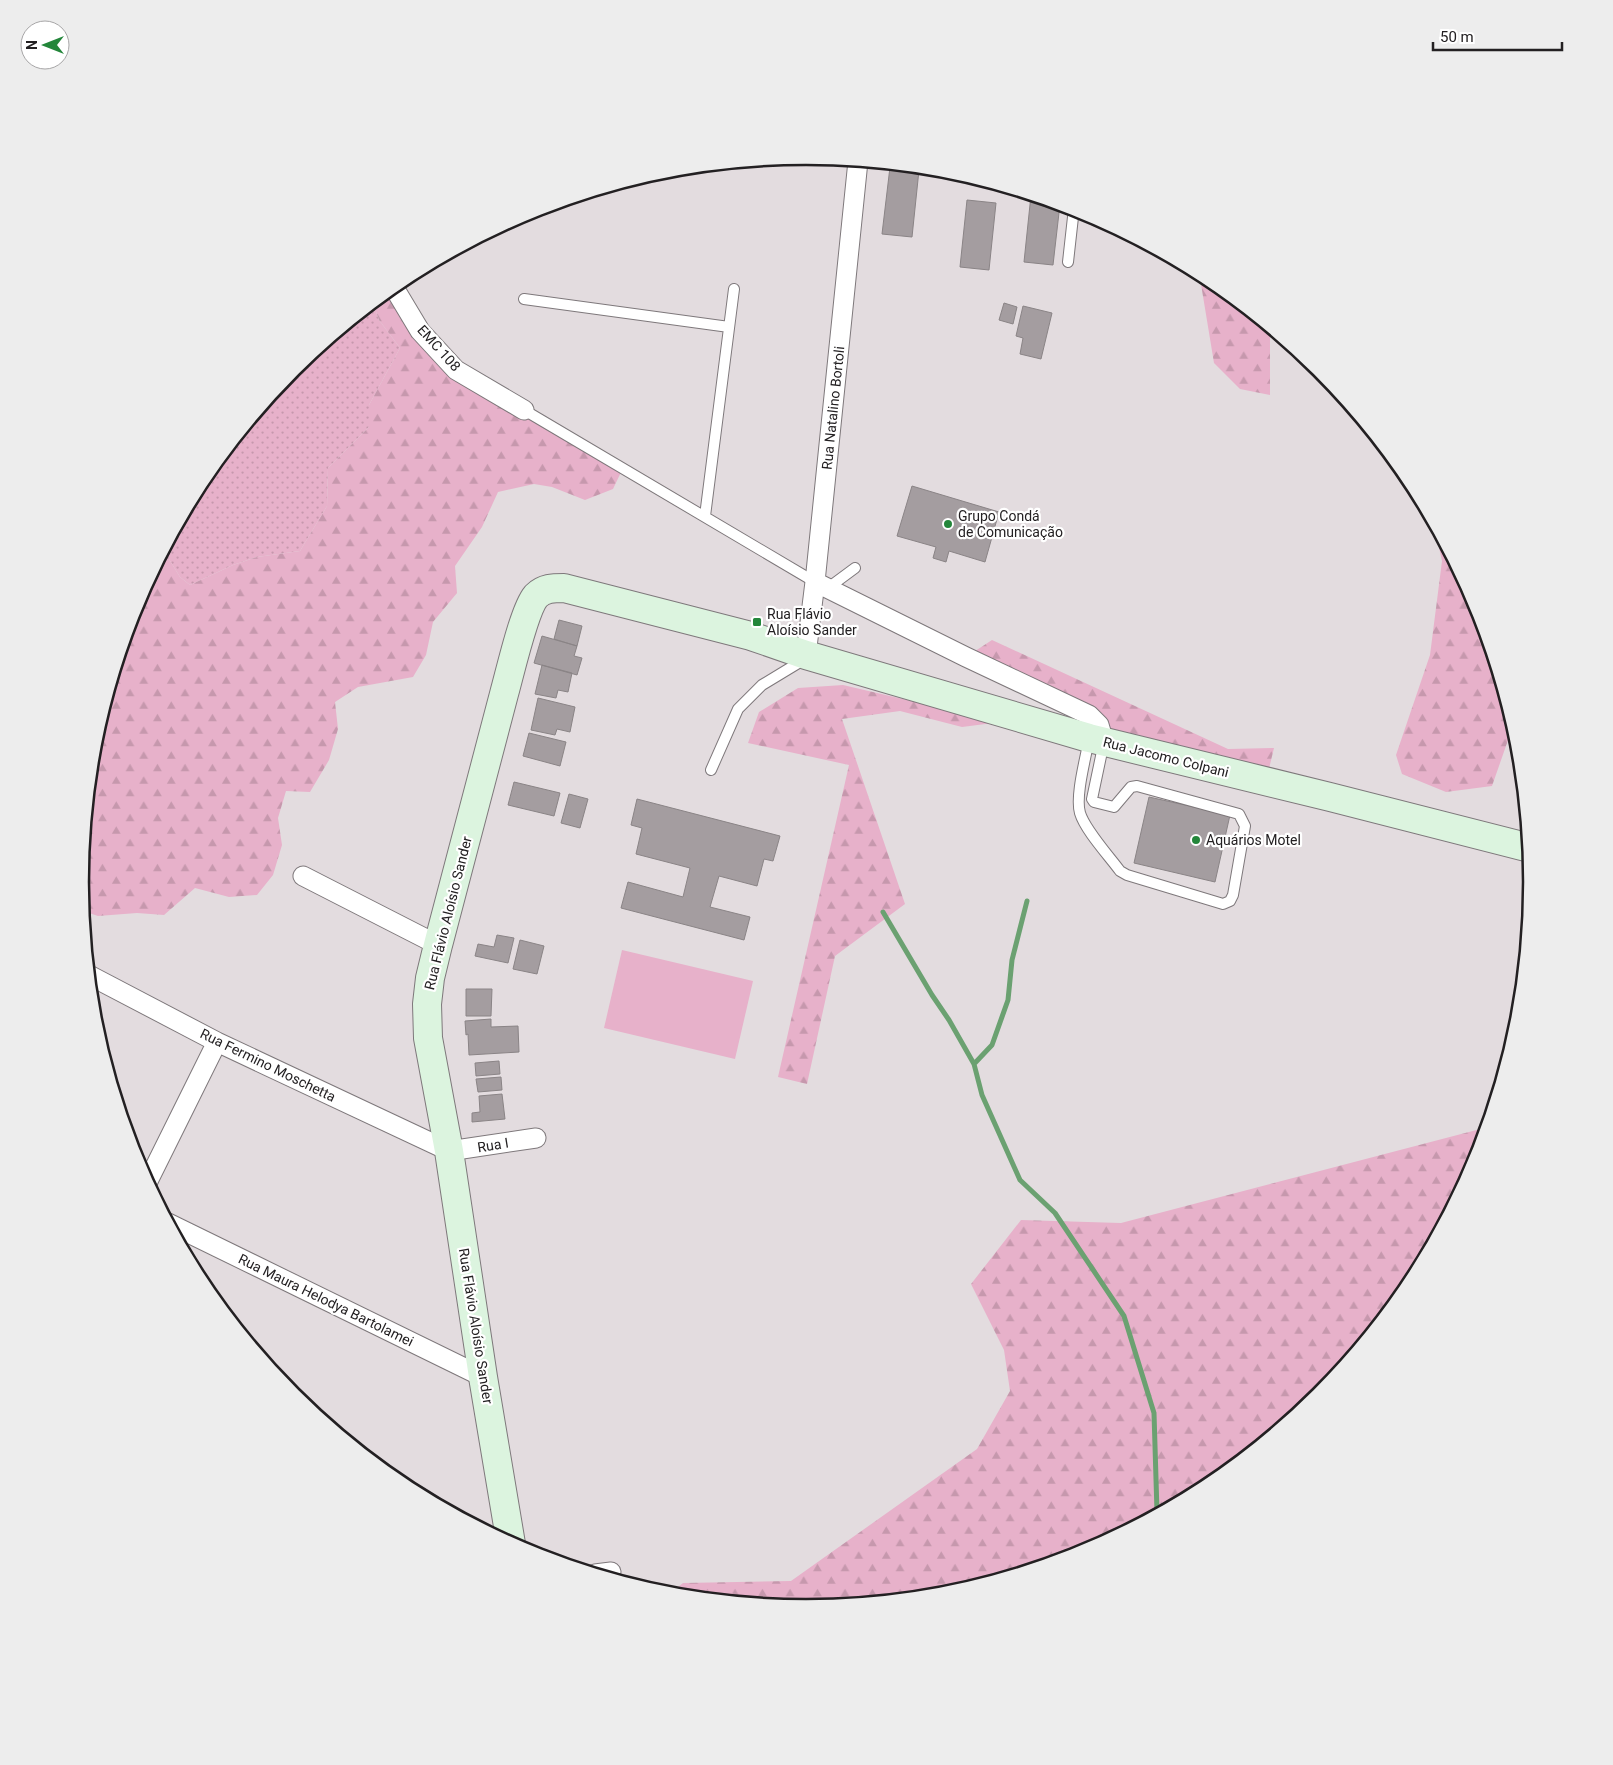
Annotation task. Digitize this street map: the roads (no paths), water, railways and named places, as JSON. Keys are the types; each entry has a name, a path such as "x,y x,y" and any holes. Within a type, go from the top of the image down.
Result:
{"street":[{"name":"Rua Natalino Bortoli","path":"806,655 821,585 858,166"},
{"name":"EMC 108","path":"397,293 420,331 456,370 524,410"},
{"path":"821,585 1089,715 1099,725 1097,740"},
{"name":"Rua Flávio Aloísio Sander","path":"509,1535 449,1151 428,1038 427,1004 430,978 438,945 512,663 527,614 535,597 543,591 551,588 564,588 751,636 806,655"},
{"name":"Rua Jacomo Colpani","path":"806,655 1097,740 1523,846"},
{"path":"303,876 438,945"},
{"name":"Rua Fermino Moschetta","path":"95,978 217,1042 449,1151"},
{"path":"151,1174 217,1042"},
{"name":"Rua I","path":"449,1151 536,1138"},
{"name":"Rua Maura Helodya Bartolamei","path":"177,1227 483,1377"}],"lane":[{"path":"1068,262 1073,216"},
{"path":"705,516 734,289"},
{"path":"524,299 729,327"},
{"path":"524,410 821,585 855,568"},
{"path":"711,770 738,710 762,684 800,662 806,655"},
{"path":"1097,740 1092,799 1094,802 1117,806 1131,787 1137,786 1239,814 1245,826 1233,896 1230,901 1223,904 1127,875 1120,871 1085,823 1080,812 1079,802 1097,740"}],"waterway":[{"path":"974,1064 992,1045 1008,1000 1012,960 1027,901"},
{"path":"883,912 974,1064 982,1095 1020,1180 1055,1213 1124,1316 1154,1413 1157,1508"}],"place":[{"name":"Grupo Condá de Comunicação","path":"948,524"},
{"name":"Rua Flávio Aloísio Sander","path":"757,622"},
{"name":"Aquários Motel","path":"1196,840"}]}
